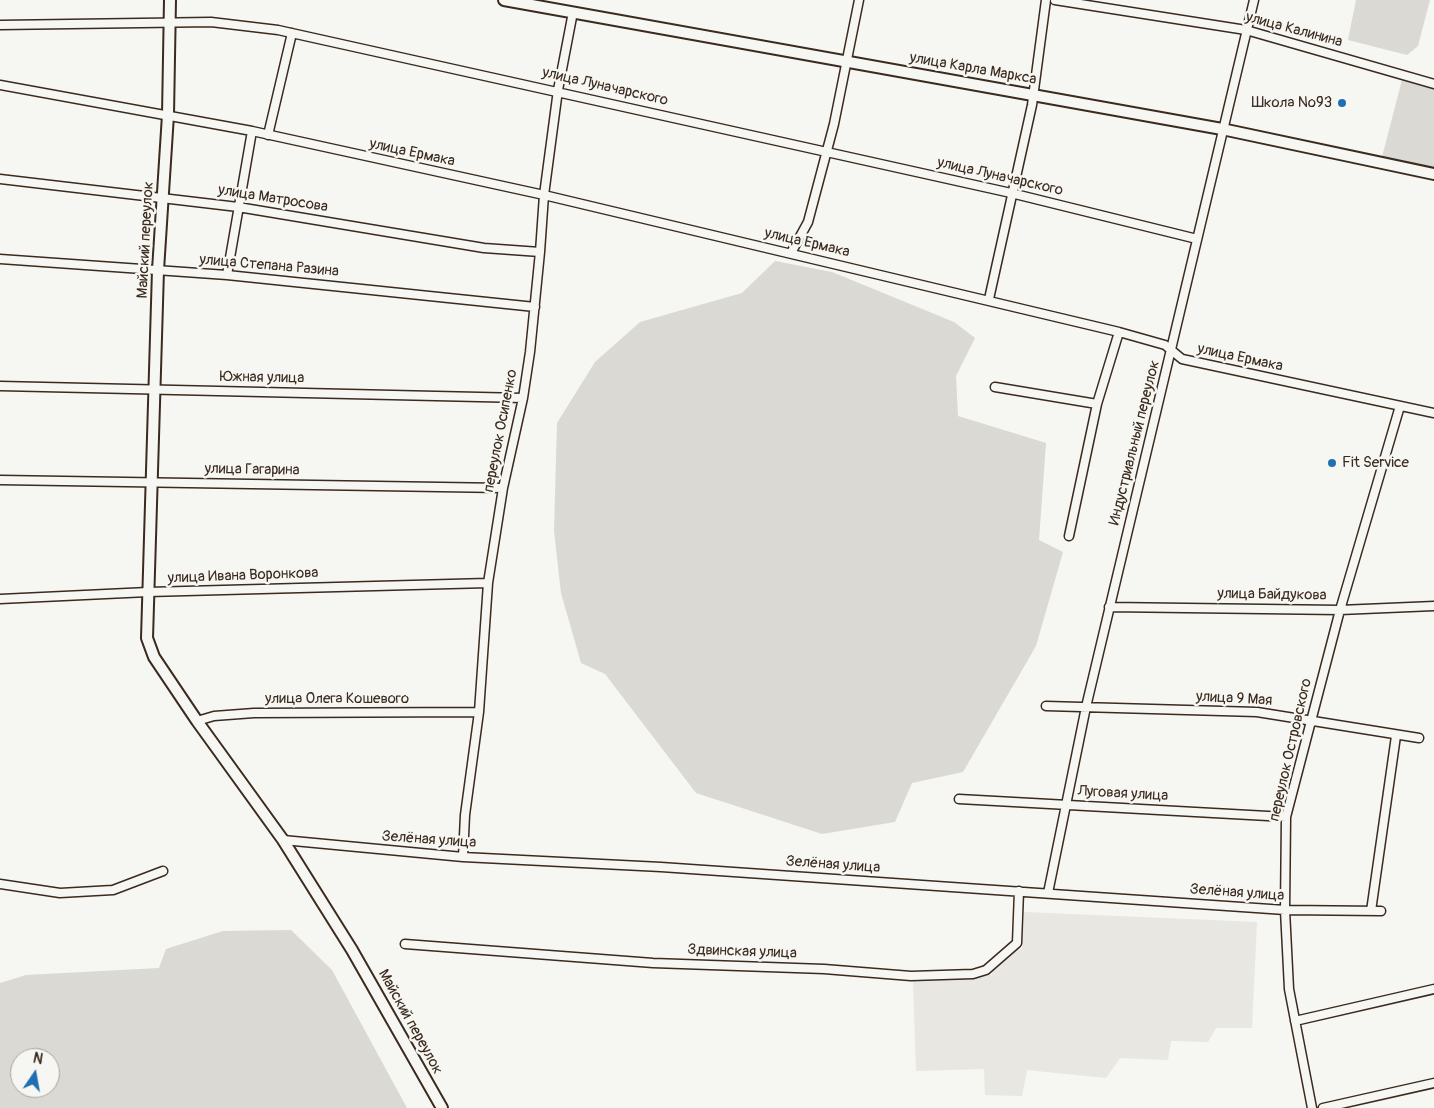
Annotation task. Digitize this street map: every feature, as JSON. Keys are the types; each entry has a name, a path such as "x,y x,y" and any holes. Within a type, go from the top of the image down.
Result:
{"main road":[{"name":"Майский переулок","path":"170,0 168,115 158,270 153,481 146,631 148,644 154,657 197,721 283,840 352,950 442,1108"},
{"name":"улица Карла Маркса","path":"504,0 1222,129 1434,174"}],"street":[{"path":"791,253 808,222 847,61 859,0"},
{"path":"989,299 1034,95 1046,0"},
{"name":"улица Калинина","path":"1055,0 1246,30 1434,84"},
{"name":"Индустриальный переулок","path":"1048,893 1065,804 1109,607 1172,352 1222,129 1254,0"},
{"name":"переулок Осипенко","path":"463,857 465,815 479,712 488,583 503,488 523,398 535,307 544,195 558,90 573,12"},
{"name":"улица Луначарского","path":"0,25 211,22 292,33 558,90 1011,193 1197,239"},
{"path":"268,135 292,33"},
{"name":"улица Ермака","path":"0,85 252,131 544,195 989,299 1119,332 1165,345 1182,359 1434,413"},
{"path":"227,275 252,131"},
{"name":"улица Матросова","path":"0,179 238,206 484,248 540,252"},
{"name":"улица Степана Разина","path":"0,259 227,275 535,307"},
{"path":"1070,536 1097,404 1119,332"},
{"name":"Южная улица","path":"0,386 523,398"},
{"path":"995,387 1097,404"},
{"name":"переулок Островского","path":"1312,1108 1289,989 1285,910 1286,817 1340,610 1400,406"},
{"name":"улица Гагарина","path":"0,480 503,488"},
{"name":"улица Ивана Воронкова","path":"0,599 148,592 488,583"},
{"name":"улица Байдукова","path":"1109,607 1340,610 1434,606"},
{"name":"улица 9 Мая","path":"1046,706 1256,712 1311,719 1396,736 1419,738"},
{"name":"улица Олега Кошевого","path":"197,721 214,716 254,713 479,712"},
{"path":"1371,911 1396,736"},
{"name":"Луговая улица","path":"959,799 1286,817"},
{"name":"Зелёная улица","path":"283,840 463,857 661,867 1285,910 1381,911"},
{"path":"0,884 60,893 113,890 163,870"},
{"name":"Здвинская улица","path":"405,944 653,963 882,972 911,976 973,974 986,970 1017,943 1018,892"},
{"path":"1295,1021 1434,989"},
{"path":"1323,1108 1434,1083"}],"shaded area":[{"path":"1356,0 1430,0 1418,46 1407,55 1348,40"},
{"path":"1402,80 1434,89 1434,167 1382,157"},
{"path":"775,261 832,272 954,322 975,338 956,376 958,416 1046,443 1039,540 1063,552 1036,646 963,772 912,783 895,822 822,834 696,793 605,674 581,663 561,593 554,531 557,423 595,362 640,322 742,293"},
{"path":"1024,912 1257,922 1252,1028 1216,1028 1208,1042 1171,1041 1168,1060 1120,1058 1106,1078 1027,1070 1022,1096 985,1095 984,1069 916,1071 913,980 992,975 996,954 1022,949"},
{"path":"291,930 332,970 407,1108 0,1108 0,983 26,975 159,968 166,949 223,931"}],"place":[{"name":"Школа №93","path":"1342,103"},
{"name":"Fit Service","path":"1332,463"}]}
